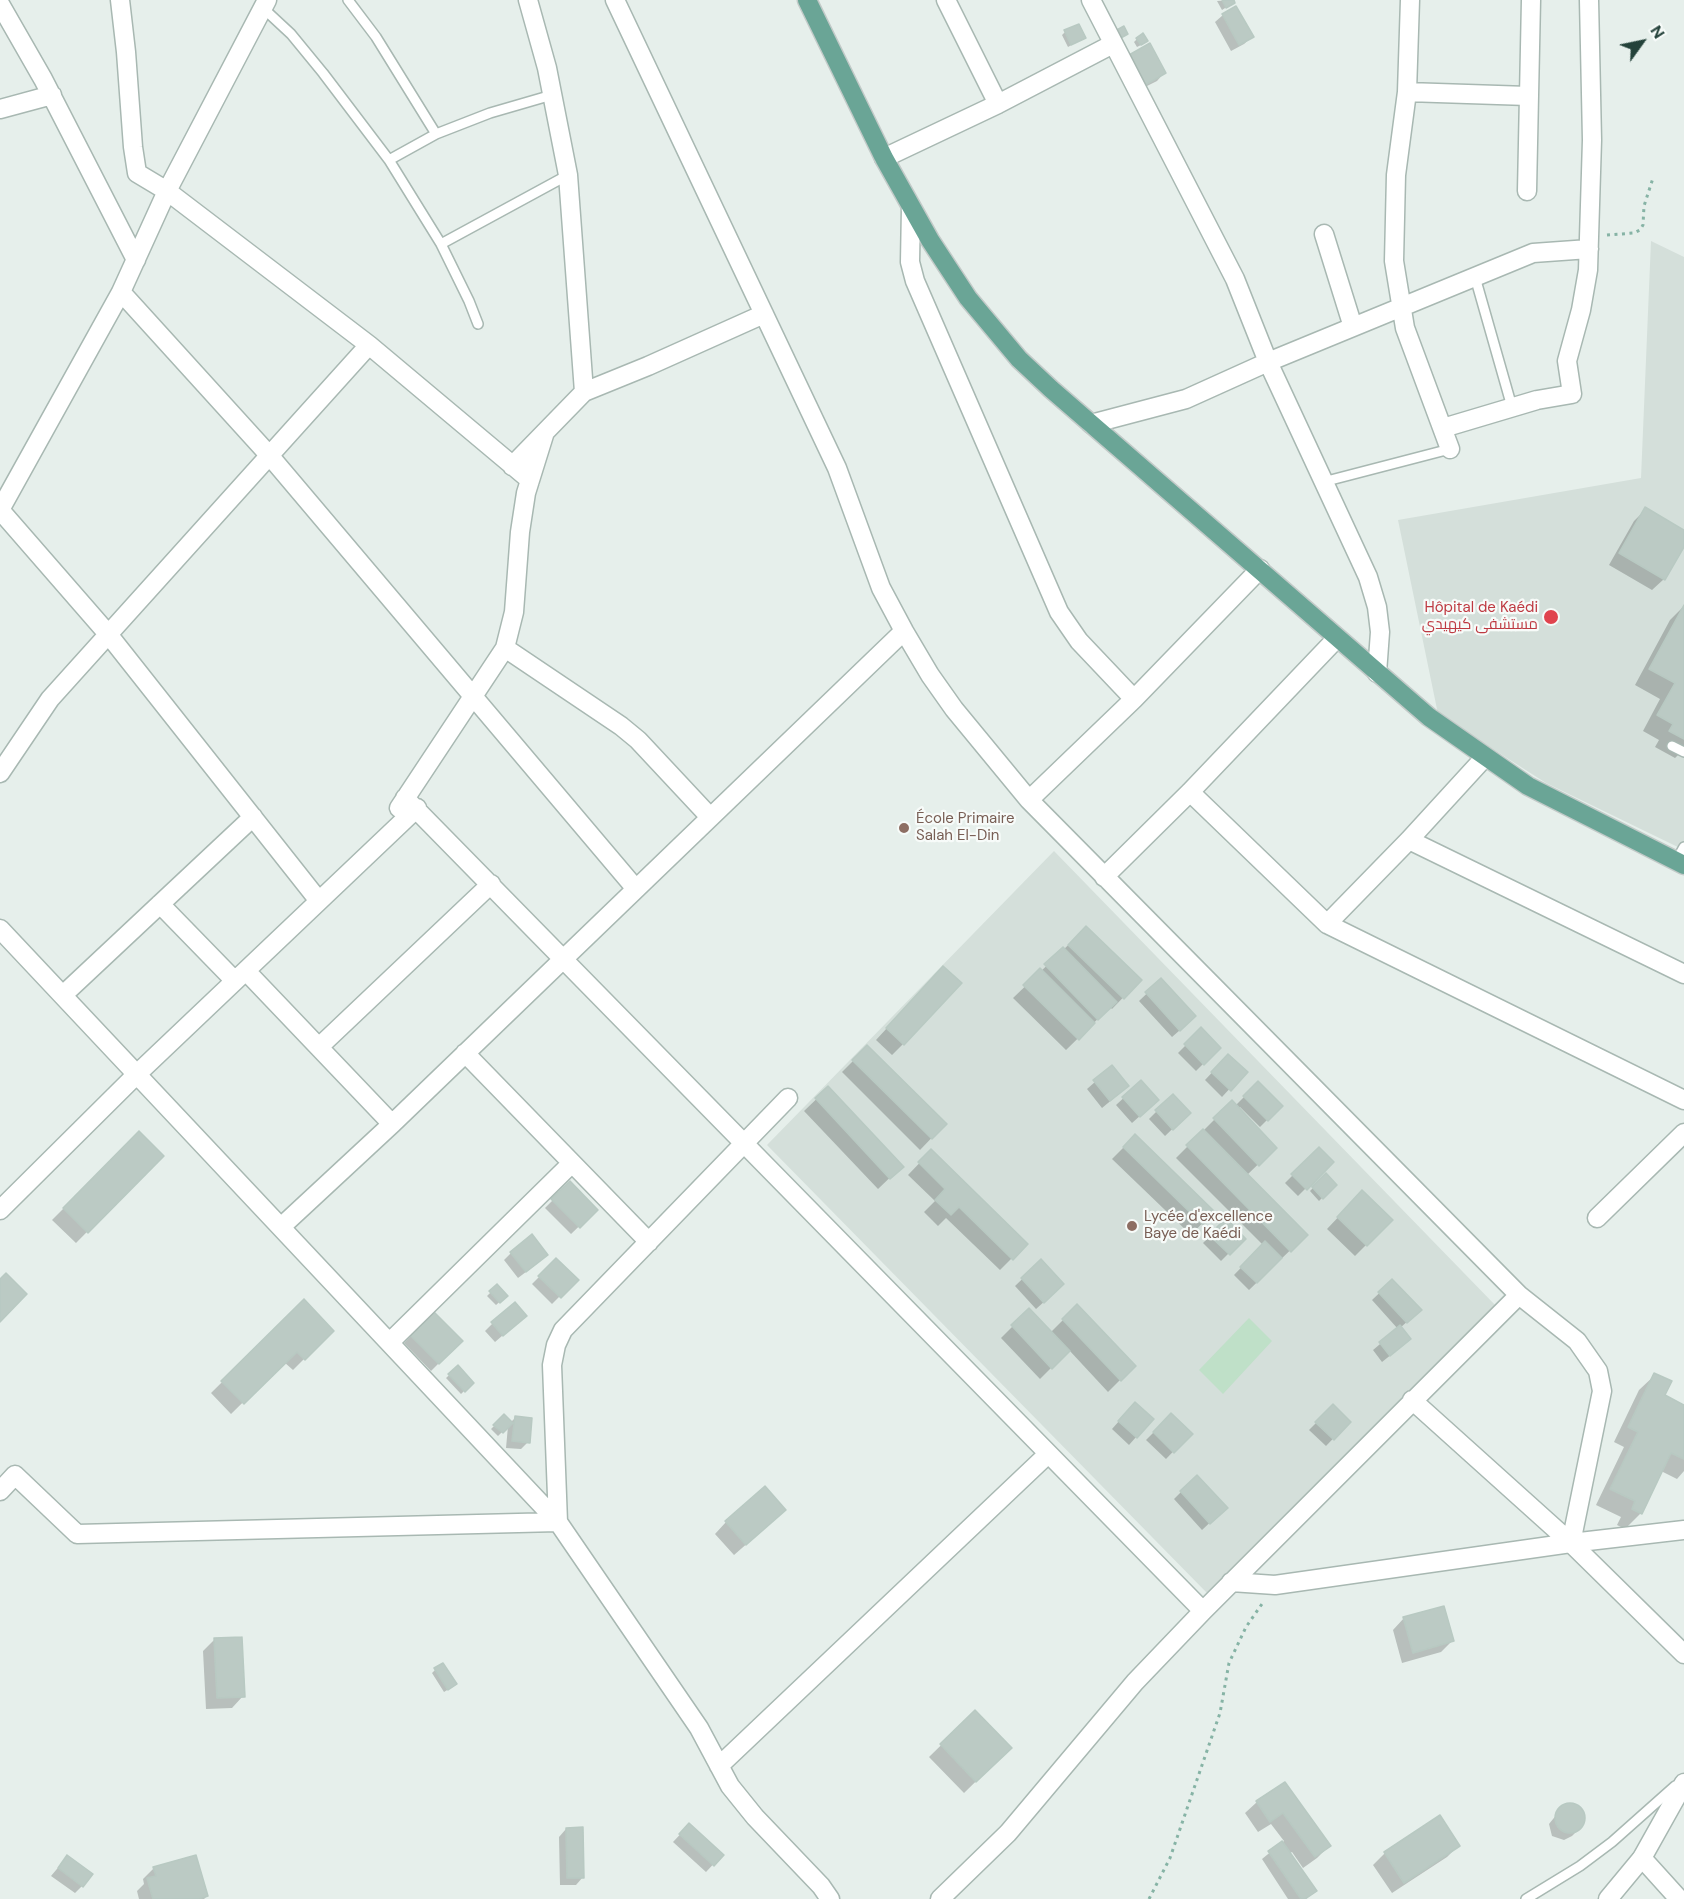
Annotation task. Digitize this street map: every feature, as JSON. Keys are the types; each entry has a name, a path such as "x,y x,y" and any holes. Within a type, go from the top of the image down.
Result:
{"main road":[{"path":"807,0 884,158 948,270 968,298 1019,359 1429,717 1528,786 1681,858"}],"street":[{"path":"120,0 137,173 167,191 369,345 530,480"},
{"path":"528,0 547,68 567,175 584,392"},
{"path":"615,0 837,468 881,588 930,675 954,709 1029,800 1519,1295 1577,1341 1598,1371 1602,1391 1571,1542"},
{"path":"946,0 998,104"},
{"path":"1091,0 1235,279 1268,362 1368,577 1377,607 1380,632 1377,673"},
{"path":"1410,0 1407,92 1396,175 1395,261 1405,328 1450,448"},
{"path":"1527,191 1531,0"},
{"path":"1443,428 1537,400 1572,394 1567,361 1581,310 1588,270 1592,140 1589,0"},
{"path":"0,4 52,95 136,260"},
{"path":"265,4 167,191 121,292 0,510 108,634 319,901"},
{"path":"884,158 998,104 1113,44"},
{"path":"1407,92 1528,96"},
{"path":"0,109 52,95"},
{"path":"911,207 910,262 915,280 1059,612 1079,641 1134,699"},
{"path":"1324,234 1353,327"},
{"path":"1091,423 1186,399 1268,362 1533,253 1589,243"},
{"path":"121,292 269,455 636,889"},
{"path":"512,466 584,392 764,314"},
{"path":"0,773 50,699 369,345"},
{"path":"0,1210 137,1074 378,845 411,803 472,696 505,648 514,612 520,532 530,480 545,432"},
{"path":"1029,800 1134,699 1260,569"},
{"path":"282,1227 904,631"},
{"path":"1104,877 1190,792 1337,638"},
{"path":"505,648 621,726 638,740 710,817"},
{"path":"1327,924 1409,840 1485,757"},
{"path":"1190,792 1327,924 1684,1100"},
{"path":"411,803 1203,1611"},
{"path":"63,995 253,817"},
{"path":"1409,840 1684,974"},
{"path":"319,1047 491,884"},
{"path":"160,904 319,1047 392,1124"},
{"path":"0,929 558,1522 699,1728 730,1786 830,1899"},
{"path":"465,1053 649,1242"},
{"path":"558,1522 552,1365 556,1345 563,1330 788,1098"},
{"path":"1597,1218 1684,1134"},
{"path":"390,1342 572,1163"},
{"path":"940,1899 1008,1833 1135,1682 1203,1611 1519,1295"},
{"path":"1412,1400 1571,1542 1684,1654"},
{"path":"719,1766 1048,1454"},
{"path":"0,1491 15,1475 78,1534 558,1522"},
{"path":"1231,1582 1275,1586 1571,1542 1684,1530"},
{"path":"1608,1899 1642,1858 1684,1781"},
{"path":"1642,1858 1679,1899"}],"lane":[{"path":"348,0 376,37 436,134"},
{"path":"265,4 323,73 389,160 441,244 470,301 478,324"},
{"path":"389,160 436,134 490,113 552,95"},
{"path":"441,244 567,175"},
{"path":"1475,277 1512,407"},
{"path":"1323,482 1450,448"},
{"path":"1672,746 1684,752"},
{"path":"1526,1899 1580,1866 1684,1781"}],"path":[{"path":"1589,243 1640,230 1643,225 1644,206 1653,178"},
{"path":"1149,1899 1170,1858 1216,1725 1229,1663 1246,1627 1275,1586"}],"shaded area":[{"name":"Hôpital de Kaédi مستشفى كيهيدي","path":"1651,241 1684,257 1684,850 1546,783 1438,714 1398,520 1641,478"},
{"name":"Lycée d'excellence Baye de Kaédi","path":"1054,851 1497,1307 1207,1593 767,1145"}],"green space":[{"path":"1249,1318 1272,1341 1223,1394 1199,1370"}],"building":[{"path":"1222,0 1234,0 1235,3 1226,8"},
{"path":"1236,6 1254,37 1239,45 1222,14"},
{"path":"1079,24 1086,38 1071,45 1064,30"},
{"path":"1124,26 1128,34 1119,39 1115,31"},
{"path":"1143,33 1148,41 1141,45 1136,38"},
{"path":"1150,43 1166,73 1145,85 1129,55"},
{"path":"1645,507 1684,530 1684,547 1665,580 1619,553"},
{"path":"1684,605 1684,739 1669,731 1673,724 1657,715 1675,683 1649,669"},
{"path":"1086,926 1142,980 1124,999 1068,945"},
{"path":"1063,947 1117,1002 1098,1020 1044,964"},
{"path":"943,966 962,983 904,1045 886,1028"},
{"path":"1040,968 1095,1023 1079,1040 1023,985"},
{"path":"1161,978 1196,1016 1180,1031 1145,992"},
{"path":"1201,1027 1221,1048 1204,1065 1184,1044"},
{"path":"867,1045 947,1124 932,1139 852,1060"},
{"path":"1228,1054 1248,1072 1231,1091 1211,1072"},
{"path":"1112,1065 1129,1086 1110,1101 1093,1080"},
{"path":"1141,1080 1159,1100 1140,1117 1122,1097"},
{"path":"1258,1081 1283,1106 1268,1121 1243,1096"},
{"path":"828,1086 904,1167 890,1179 815,1098"},
{"path":"1173,1094 1191,1113 1173,1130 1155,1110"},
{"path":"1232,1100 1277,1148 1259,1166 1213,1118"},
{"path":"1203,1129 1308,1235 1291,1252 1186,1145"},
{"path":"139,1131 164,1156 88,1233 63,1208"},
{"path":"1135,1134 1215,1212 1203,1225 1123,1147"},
{"path":"1319,1147 1334,1162 1307,1190 1291,1174"},
{"path":"931,1149 1028,1244 1013,1260 959,1207 951,1215 935,1200 945,1189 918,1162"},
{"path":"1326,1173 1337,1185 1323,1199 1312,1187"},
{"path":"570,1181 598,1210 580,1228 551,1199"},
{"path":"1362,1190 1393,1220 1367,1246 1337,1217"},
{"path":"1226,1218 1246,1239 1230,1255 1209,1235"},
{"path":"532,1234 548,1255 526,1272 510,1252"},
{"path":"1265,1241 1282,1258 1257,1283 1240,1267"},
{"path":"556,1258 579,1280 561,1298 538,1276"},
{"path":"1041,1259 1064,1284 1044,1303 1021,1278"},
{"path":"6,1273 27,1294 0,1322 0,1279"},
{"path":"1392,1279 1422,1310 1407,1323 1378,1292"},
{"path":"497,1284 508,1296 500,1303 489,1291"},
{"path":"304,1299 334,1331 305,1360 297,1352 244,1404 221,1381"},
{"path":"515,1302 527,1316 503,1336 491,1322"},
{"path":"1077,1304 1136,1366 1121,1381 1062,1319"},
{"path":"1029,1308 1070,1351 1052,1369 1011,1325"},
{"path":"433,1311 463,1341 439,1364 410,1335"},
{"path":"1400,1325 1411,1339 1390,1356 1379,1342"},
{"path":"458,1365 474,1383 465,1392 448,1374"},
{"path":"1654,1373 1672,1381 1665,1395 1684,1405 1684,1459 1671,1453 1642,1514 1632,1509 1635,1501 1610,1489 1638,1432 1628,1427"},
{"path":"1135,1402 1154,1419 1137,1438 1118,1421"},
{"path":"1333,1404 1351,1422 1334,1440 1315,1422"},
{"path":"1171,1413 1193,1434 1174,1453 1153,1432"},
{"path":"504,1414 513,1423 503,1433 493,1425"},
{"path":"515,1416 532,1418 530,1443 512,1441"},
{"path":"1197,1475 1228,1508 1210,1524 1180,1491"},
{"path":"765,1486 786,1510 746,1545 725,1521"},
{"path":"1444,1606 1454,1641 1413,1653 1403,1617"},
{"path":"242,1637 245,1697 217,1698 214,1638"},
{"path":"443,1663 457,1684 448,1690 434,1668"},
{"path":"975,1710 1012,1748 976,1782 940,1744"},
{"path":"1285,1782 1331,1846 1315,1857 1283,1813 1270,1822 1256,1801"},
{"path":"1570,1803 1581,1807 1585,1818 1581,1829 1570,1833 1559,1829 1555,1818 1559,1807"},
{"path":"1440,1815 1460,1846 1404,1883 1384,1852"},
{"path":"689,1823 724,1855 714,1866 679,1834"},
{"path":"583,1827 584,1878 567,1878 566,1828"},
{"path":"1282,1841 1317,1891 1305,1899 1301,1899 1268,1851"},
{"path":"67,1855 93,1874 83,1887 58,1868"},
{"path":"196,1855 208,1896 199,1899 153,1899 147,1878 156,1876 153,1867"}],"place":[{"name":"Hôpital de Kaédi مستشفى كيهيدي","path":"1551,617"},
{"name":"École Primaire Salah El-Din","path":"904,828"},
{"name":"Lycée d'excellence Baye de Kaédi","path":"1132,1226"}]}
